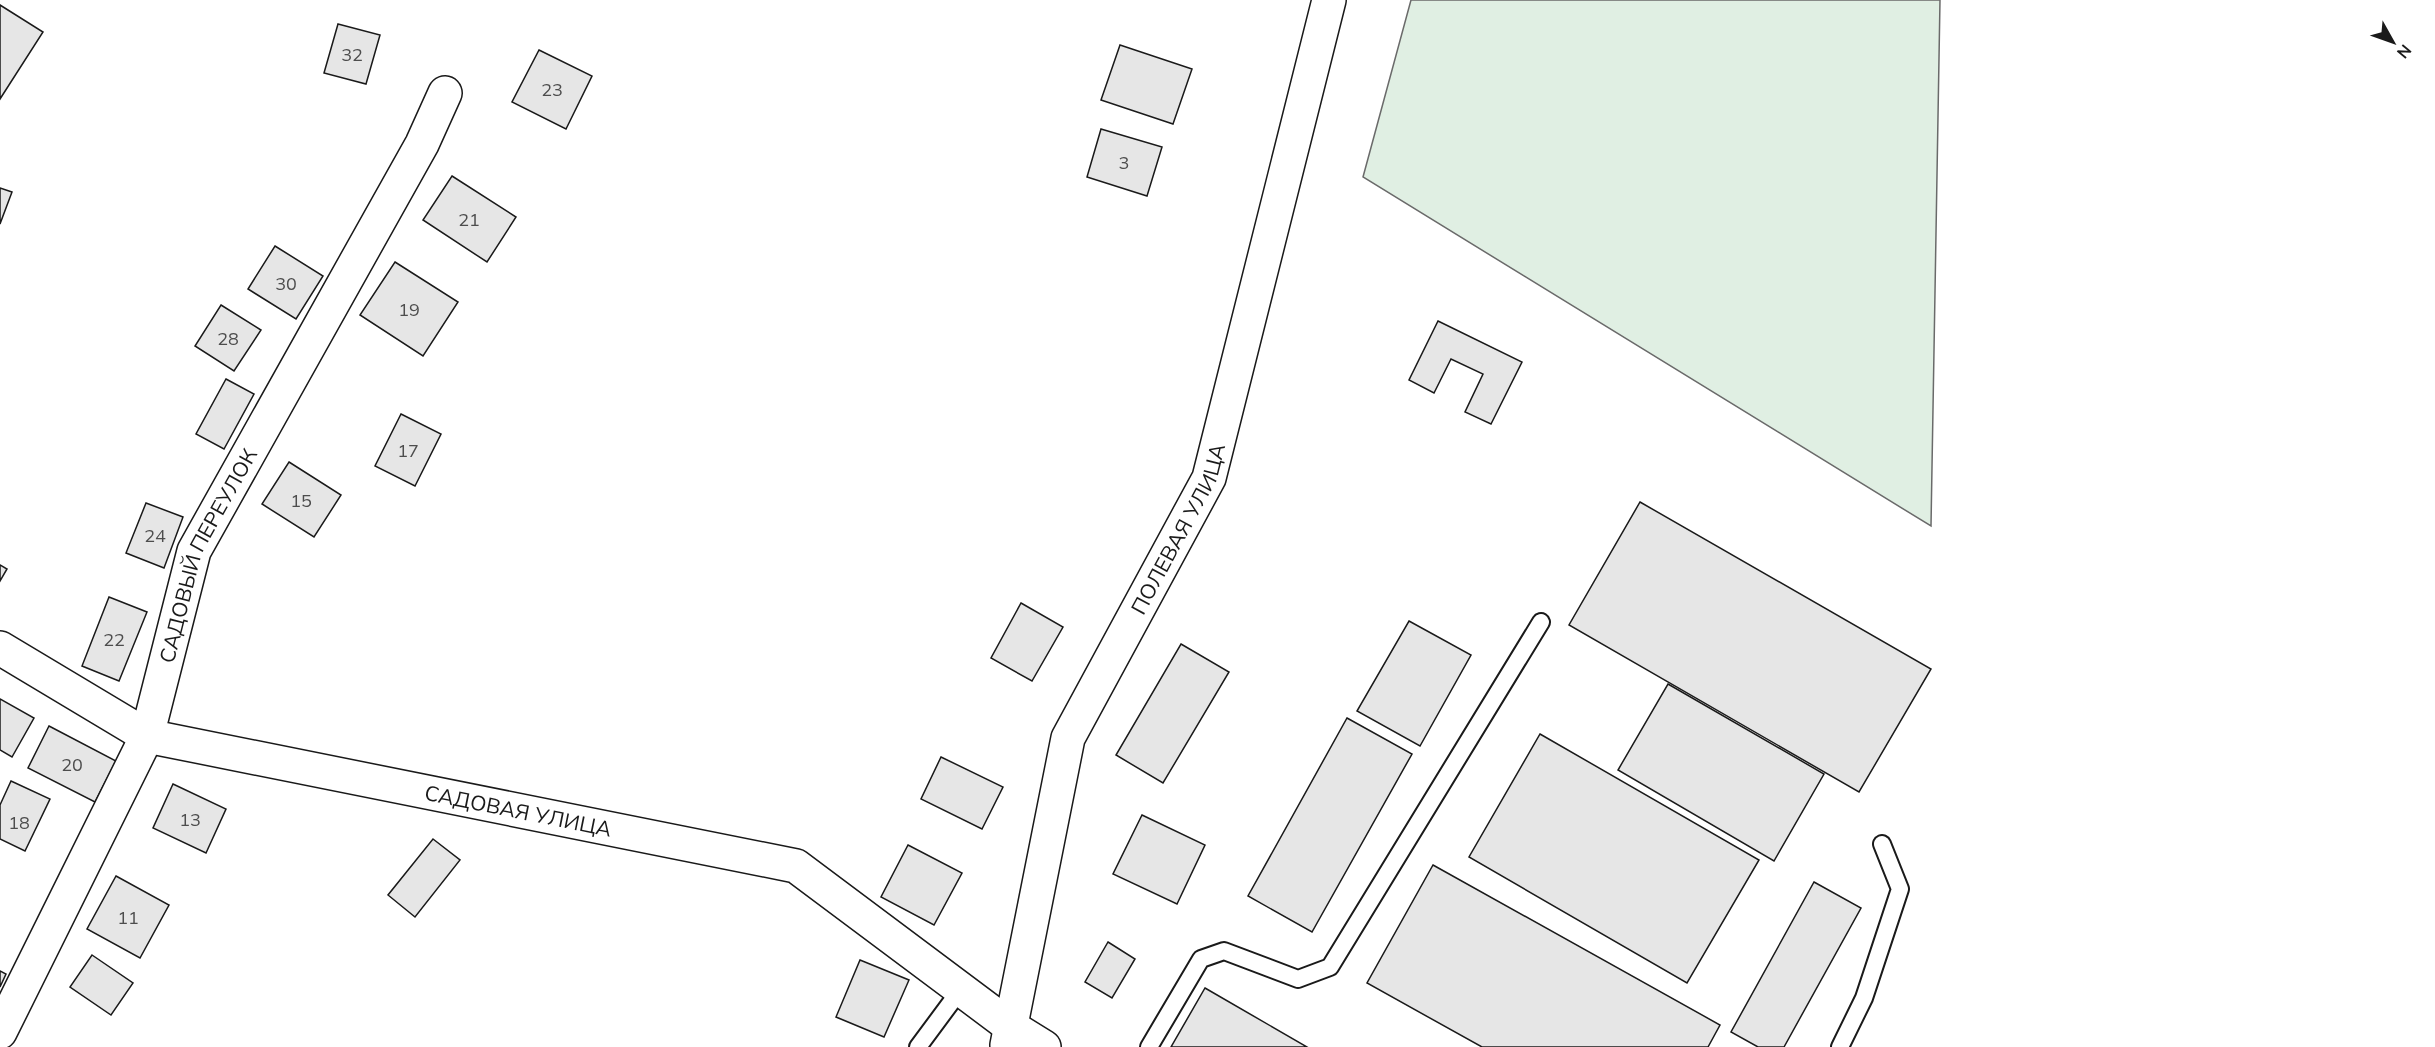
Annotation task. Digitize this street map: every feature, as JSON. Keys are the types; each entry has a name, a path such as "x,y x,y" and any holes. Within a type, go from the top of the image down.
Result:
{"street":[{"name":"ПОЛЕВАЯ УЛИЦА","path":"1009,1036 1068,738 1209,478 1329,0"},
{"name":"САДОВЫЙ ПЕРЕУЛОК","path":"0,1032 147,736 194,551 422,144 445,93"},
{"name":"САДОВАЯ УЛИЦА","path":"0,648 147,736 796,866 961,990 1009,1036 1044,1047"}],"lane":[{"path":"1149,1047 1202,959 1224,951 1298,979 1330,967 1541,622"},
{"path":"1840,1047 1864,999 1900,888 1882,843"},
{"path":"918,1047 961,990"}],"green space":[{"path":"1411,0 1940,0 1931,526 1363,177"}],"building":[{"path":"0,5 43,32 0,99"},
{"path":"338,24 380,35 366,84 324,73"},
{"path":"1120,45 1192,69 1173,124 1101,100"},
{"path":"539,50 592,76 566,129 512,102"},
{"path":"1101,129 1162,147 1147,196 1087,177"},
{"path":"452,176 516,217 487,262 423,220"},
{"path":"0,188 12,192 0,224"},
{"path":"275,246 323,276 296,319 248,289"},
{"path":"395,262 458,302 423,356 360,315"},
{"path":"221,305 261,330 234,371 195,346"},
{"path":"1438,321 1522,362 1491,424 1465,412 1483,374 1451,359 1434,393 1409,380"},
{"path":"226,379 254,394 224,449 196,434"},
{"path":"401,414 441,434 415,486 375,466"},
{"path":"289,462 341,495 314,537 262,504"},
{"path":"1640,502 1931,669 1859,792 1569,625"},
{"path":"146,503 183,517 164,568 126,553"},
{"path":"0,565 7,569 0,581"},
{"path":"109,597 147,612 119,681 82,666"},
{"path":"1021,603 1063,627 1032,681 991,658"},
{"path":"1409,621 1471,655 1420,746 1357,711"},
{"path":"1181,644 1229,672 1163,783 1116,755"},
{"path":"1668,684 1824,774 1774,861 1618,770"},
{"path":"0,699 34,718 12,757 0,750"},
{"path":"1347,718 1412,754 1312,932 1248,896"},
{"path":"49,726 116,761 95,802 28,768"},
{"path":"1540,734 1759,860 1687,983 1469,857"},
{"path":"941,757 1003,787 982,829 921,799"},
{"path":"11,781 50,799 25,851 0,839 0,805"},
{"path":"173,784 226,809 206,853 153,828"},
{"path":"1142,815 1205,845 1177,904 1113,874"},
{"path":"433,839 460,860 415,917 388,895"},
{"path":"908,845 962,873 934,925 881,897"},
{"path":"1433,865 1720,1025 1708,1047 1482,1047 1367,983"},
{"path":"116,876 169,905 140,958 87,929"},
{"path":"1814,882 1861,908 1784,1047 1758,1047 1731,1032"},
{"path":"1108,942 1135,959 1112,998 1085,982"},
{"path":"92,955 133,983 111,1015 70,987"},
{"path":"860,960 909,980 884,1037 836,1017"},
{"path":"0,971 6,974 0,987"},
{"path":"1205,988 1307,1047 1171,1047"}]}
